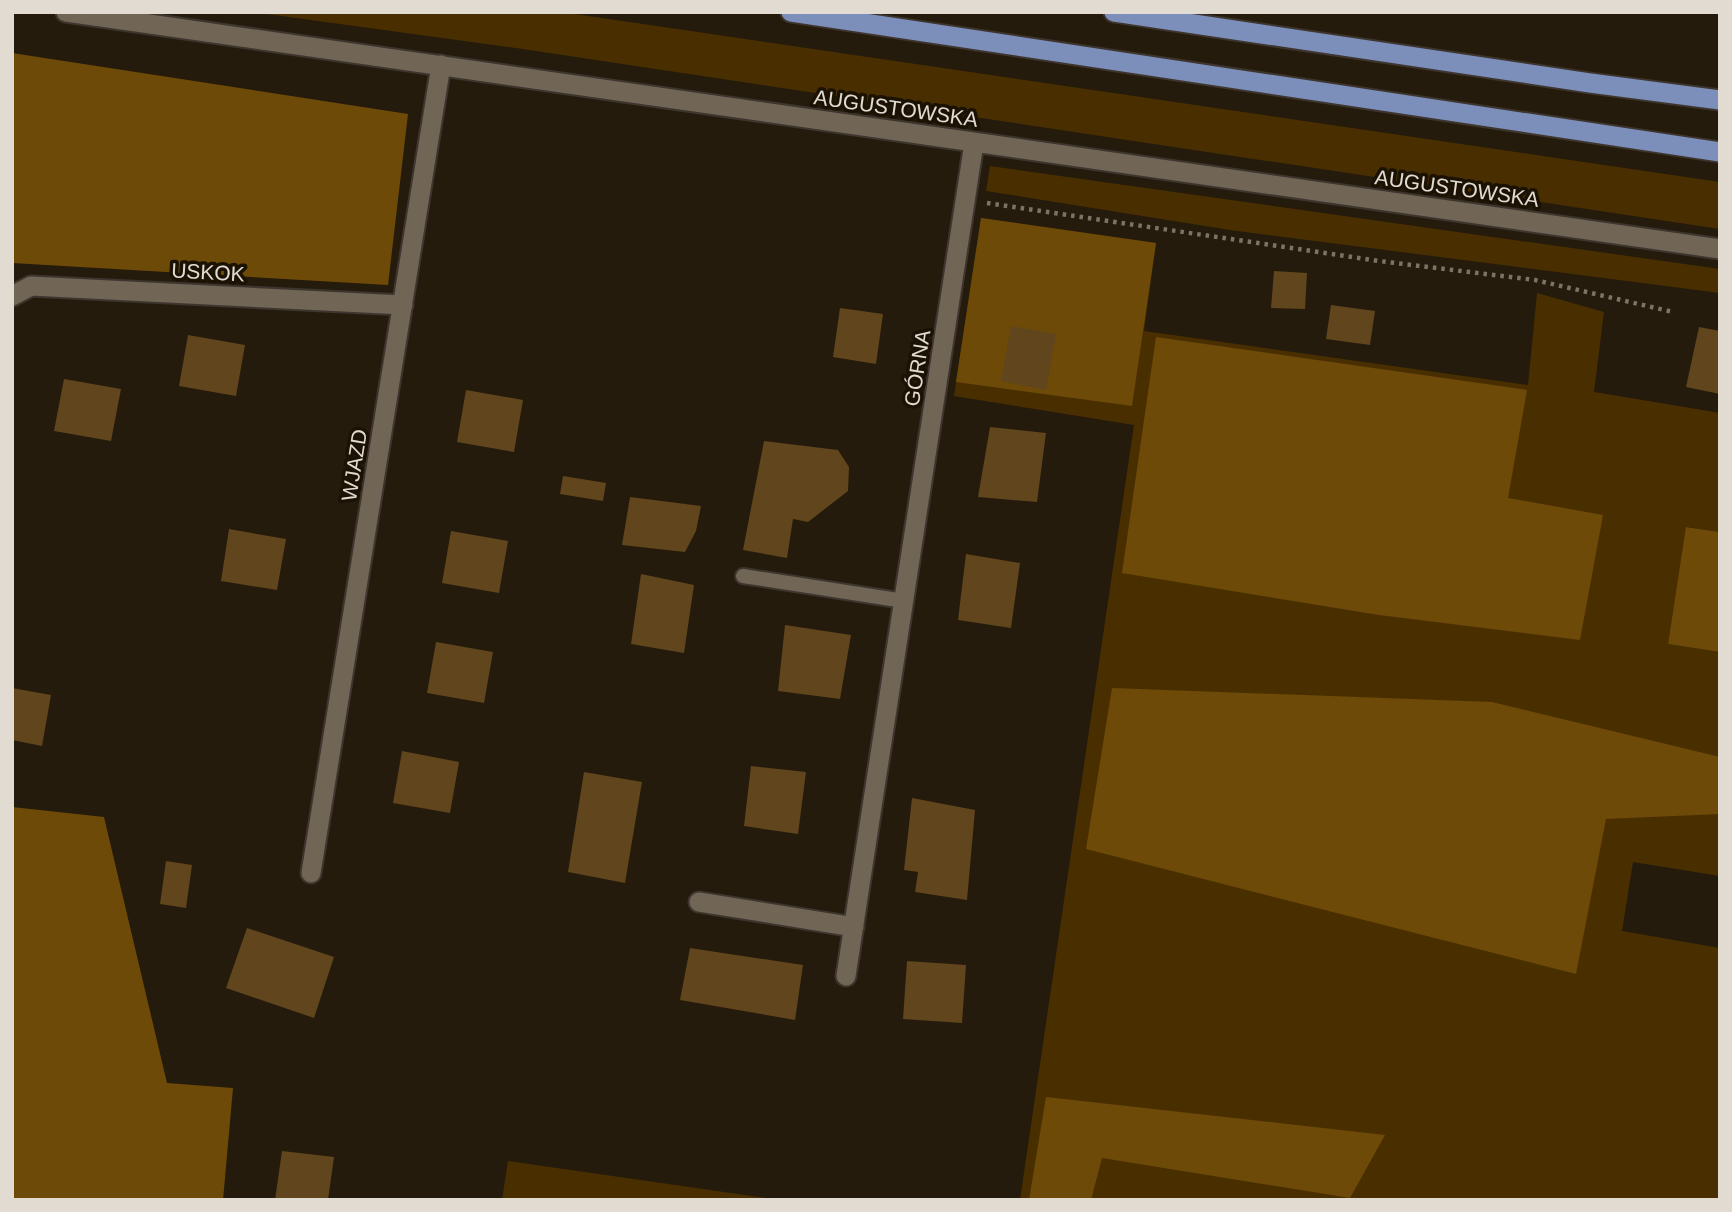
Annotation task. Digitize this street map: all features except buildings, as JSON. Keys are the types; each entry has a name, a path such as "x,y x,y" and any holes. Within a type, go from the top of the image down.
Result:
{"highway":[{"path":"791,12 1720,152"},
{"path":"1114,12 1720,100"}],"street":[{"name":"AUGUSTOWSKA","path":"66,12 1720,249"},
{"name":"WJAZD","path":"311,873 441,65"},
{"name":"GÓRNA","path":"846,976 974,142"},
{"name":"USKOK","path":"12,296 31,286 403,305"},
{"path":"699,902 853,927"}],"lane":[{"path":"743,576 904,601"}],"path":[{"path":"966,200 1379,261 1535,280 1674,312"}],"shaded area":[{"path":"253,12 561,12 1720,182 1720,229 516,48"},
{"path":"12,53 408,114 388,285 12,263"},
{"path":"990,166 1720,269 1720,293 1230,230 986,191"},
{"path":"981,218 1156,243 1144,331 1528,385 1537,293 1604,312 1594,392 1720,413 1720,532 1687,527 1668,644 1720,652 1720,876 1633,862 1622,931 1720,948 1720,1200 1020,1200 1134,425 954,396"},
{"path":"981,218 1156,243 1132,406 956,382"},
{"path":"1156,337 1527,390 1508,498 1603,515 1580,640 1379,615 1122,573"},
{"path":"1686,527 1720,532 1720,652 1668,644"},
{"path":"1112,688 1492,702 1720,757 1720,814 1606,819 1576,974 1086,849"},
{"path":"12,807 104,817 167,1083 233,1088 223,1200 12,1200"},
{"path":"1046,1097 1385,1135 1350,1198 1102,1158 1091,1200 1029,1200"},
{"path":"508,1161 779,1200 502,1200"}]}
